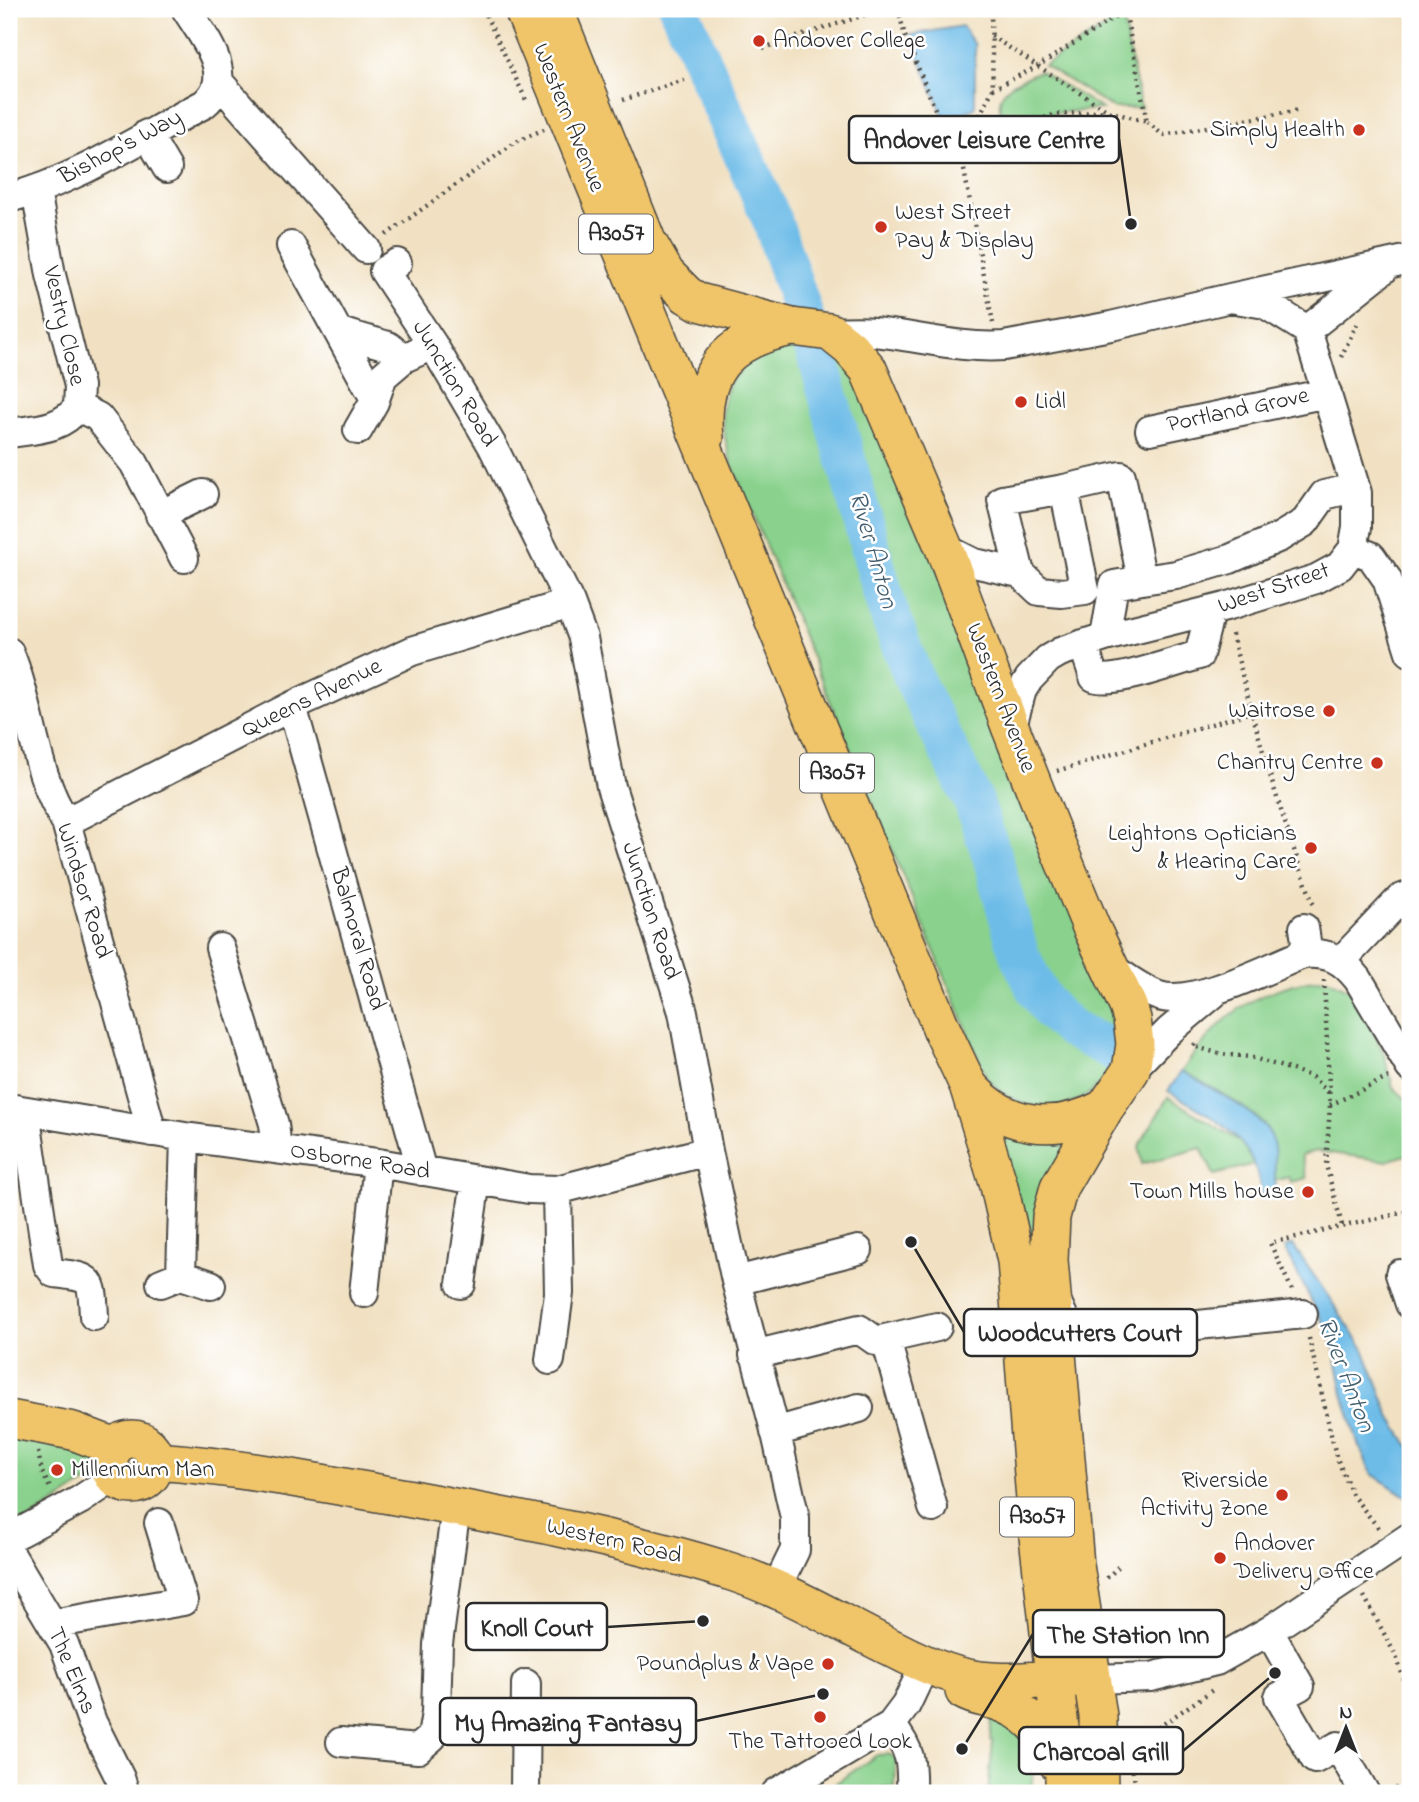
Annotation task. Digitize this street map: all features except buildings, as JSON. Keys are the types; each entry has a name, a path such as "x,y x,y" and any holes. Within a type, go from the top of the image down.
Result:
{"main road":[{"name":"Western Avenue","path":"523,9 951,1050 968,1085 999,1186 1016,1261 1038,1537 1063,1748 1064,1788"},
{"name":"Western Avenue","path":"554,9 647,241 666,274 687,295 699,302 814,330 861,359 875,381 944,548 1010,729 1107,965 1132,1019 1135,1044 1131,1070 1066,1172 1054,1202 1049,1232 1075,1565 1094,1679 1100,1741 1099,1793"},
{"name":"Western Avenue","path":"708,460 704,397 722,363 742,344 757,336 814,330"},
{"name":"Western Avenue","path":"968,1085 989,1108 1027,1122 1069,1122 1105,1108"},
{"path":"22,1430 74,1431 115,1462"},
{"name":"Western Road","path":"115,1462 121,1442 136,1439 150,1447 155,1461 240,1469 456,1507 654,1551 731,1572 776,1589 925,1665 972,1679 1094,1679"},
{"path":"925,1665 968,1694 1011,1706 1027,1715 1046,1738 1064,1788"}],"street":[{"path":"186,9 217,61 218,81 366,249"},
{"name":"Bishop's Way","path":"9,198 36,191 79,173 204,104 215,95 218,81"},
{"path":"147,134 167,167"},
{"name":"Vestry Close","path":"36,191 53,286 79,386 78,407 98,417 134,463 184,558"},
{"path":"291,246 375,399"},
{"path":"814,330 875,332 953,344 1004,346 1111,326 1400,262"},
{"path":"1230,298 1265,304 1307,330 1400,262"},
{"name":"Junction Road","path":"390,267 492,447 570,603 583,638 611,787 683,1012 708,1151 736,1280 795,1518 795,1550 776,1589"},
{"name":"West Street","path":"1010,729 1022,690 1038,667 1060,652 1094,640 1218,609 1329,573 1340,566 1353,549 1357,527 1357,493 1307,330"},
{"path":"340,332 388,346 404,358"},
{"path":"358,430 375,399 383,376 404,358 433,345"},
{"name":"Portland Grove","path":"1150,430 1327,393"},
{"path":"9,433 58,425 78,407"},
{"path":"1020,573 1002,500 1121,476 1142,580"},
{"path":"1064,489 1085,590"},
{"path":"944,548 974,562 1020,573 1040,591 1062,593 1085,590 1175,575 1230,559 1280,537 1305,522 1324,495 1340,491 1357,493"},
{"path":"160,515 203,494"},
{"path":"1353,549 1371,556 1387,579 1410,652"},
{"path":"1114,585 1094,640 1090,671 1094,677 1101,680 1114,679 1199,655 1218,609"},
{"name":"Queens Avenue","path":"66,822 292,706 412,652 570,603"},
{"name":"Windsor Road","path":"9,652 45,773 60,814 66,822 152,1132"},
{"name":"Balmoral Road","path":"292,706 422,1171"},
{"path":"1107,965 1159,996 1187,998 1319,953 1410,895"},
{"path":"220,948 274,1124 276,1149"},
{"path":"1319,953 1350,969 1372,1000 1406,1067"},
{"path":"1131,1070 1169,1031 1221,988"},
{"path":"17,1109 48,1265 54,1273 80,1275 88,1281 93,1291 94,1316"},
{"name":"Osborne Road","path":"17,1109 152,1132 557,1191 708,1151"},
{"path":"185,1137 171,1279 211,1285"},
{"path":"364,1293 378,1163"},
{"path":"461,1284 476,1180"},
{"path":"550,1360 559,1293 557,1191"},
{"path":"736,1280 858,1250"},
{"path":"1400,1274 1410,1305"},
{"path":"1052,1289 1068,1327 1081,1333 1099,1334 1230,1323 1303,1314"},
{"path":"754,1355 859,1329 876,1341 937,1326"},
{"path":"1060,1383 1069,1347 1099,1334"},
{"path":"887,1340 933,1508"},
{"path":"775,1432 859,1408"},
{"path":"9,1538 80,1500 115,1462"},
{"path":"341,1742 418,1749 432,1737 436,1713 438,1644 456,1507"},
{"path":"52,1623 183,1601 159,1523"},
{"path":"1094,1679 1151,1677 1207,1664 1229,1655 1402,1542"},
{"name":"The Elms","path":"9,1552 71,1660 92,1721 125,1793"},
{"path":"1269,1631 1300,1686 1279,1697 1315,1759 1338,1746 1365,1793"},
{"path":"779,1791 891,1725 906,1704 925,1665"},
{"path":"525,1793 526,1684"},
{"path":"891,1725 908,1751 911,1763 911,1792"}],"path":[{"name":"Western Avenue","path":"483,9 529,106"},
{"path":"763,48 883,9"},
{"path":"898,9 905,36 940,121 961,154 994,330"},
{"path":"949,9 991,12 1125,10"},
{"path":"993,89 1038,66 1125,10"},
{"path":"1125,10 1147,121"},
{"path":"961,154 993,89 991,12"},
{"path":"991,36 1108,111 1147,121 1163,135 1300,110"},
{"path":"623,100 687,79"},
{"path":"961,154 1013,129 1053,116 1108,111"},
{"path":"394,229 514,143 547,127"},
{"path":"1218,609 1275,794 1322,927 1319,953 1330,1105 1326,1165 1342,1225"},
{"path":"1053,772 1251,712"},
{"path":"1193,1046 1221,1054 1250,1057 1296,1071 1312,1077 1329,1093"},
{"path":"1330,1105 1406,1067"},
{"path":"1402,1542 1353,1496 1336,1456 1303,1314 1270,1243 1410,1211"},
{"path":"22,1430 52,1493"},
{"path":"1366,1600 1395,1656 1410,1696"},
{"path":"1139,1793 1132,1772 1132,1755 1143,1738 1221,1684"},
{"path":"1389,1793 1410,1777"},
{"path":"1405,1793 1410,1784"},
{"path":"779,1791 911,1792"}],"green space":[{"path":"1119,19 1123,20 1141,108 1113,108 1044,65"},
{"path":"1040,71 1102,109 1053,113 1006,128 1000,105 1005,90"},
{"path":"819,345 855,368 1121,1020 1123,1049 1118,1060 1098,1086 1084,1097 1068,1104 1033,1106 1017,1101 987,1078 732,465 723,422 725,395 730,383 739,371 765,350 780,346"},
{"path":"1319,979 1330,980 1350,990 1360,1005 1384,1054 1393,1087 1410,1103 1410,1154 1386,1161 1317,1151 1301,1155 1307,1178 1291,1182 1289,1177 1274,1181 1272,1146 1269,1133 1261,1121 1240,1105 1182,1071 1224,1021 1256,998 1275,990"},
{"path":"1168,1097 1241,1142 1254,1164 1214,1175 1201,1148 1142,1164 1139,1146"},
{"path":"997,1130 1065,1139 1046,1333"},
{"path":"9,1437 92,1454 104,1471 9,1533"},
{"path":"992,1716 1015,1729 1026,1740 1033,1762 1032,1793 988,1793 993,1741 990,1740"},
{"path":"888,1754 895,1757 896,1761 895,1788 829,1788 877,1755"}],"water":[{"path":"962,26 975,45 975,108 945,120 910,35"},
{"path":"1182,1071 1233,1101 1267,1129 1274,1145 1277,1192 1262,1196 1254,1164 1238,1140 1217,1121 1168,1091"},
{"path":"1293,1245 1364,1349 1391,1418 1410,1448 1410,1499 1372,1474 1358,1444 1343,1394 1333,1342 1284,1248"}],"waterway":[{"name":"River Anton","path":"679,9 772,220 819,362 886,605 915,682 973,800 992,856 1019,954 1036,989 1051,1011 1070,1028 1118,1053"}],"place":[{"name":"Andover College","path":"759,41"},
{"name":"Simply Health","path":"1359,130"},
{"name":"Andover Leisure Centre","path":"1131,224"},
{"name":"West Street Pay & Display","path":"881,227"},
{"name":"Lidl","path":"1021,402"},
{"name":"Waitrose","path":"1329,711"},
{"name":"Chantry Centre","path":"1377,763"},
{"name":"Leightons Opticians & Hearing Care","path":"1311,848"},
{"name":"Town Mills house","path":"1308,1192"},
{"name":"Woodcutters Court","path":"911,1242"},
{"name":"Millennium Man","path":"57,1470"},
{"name":"Riverside Activity Zone","path":"1282,1495"},
{"name":"Andover Delivery Office","path":"1220,1558"},
{"name":"Knoll Court","path":"703,1621"},
{"name":"Poundplus & Vape","path":"828,1664"},
{"name":"Charcoal Grill","path":"1275,1673"},
{"name":"My Amazing Fantasy","path":"823,1694"},
{"name":"The Tattooed Look","path":"820,1717"},
{"name":"The Station Inn","path":"962,1749"}]}
